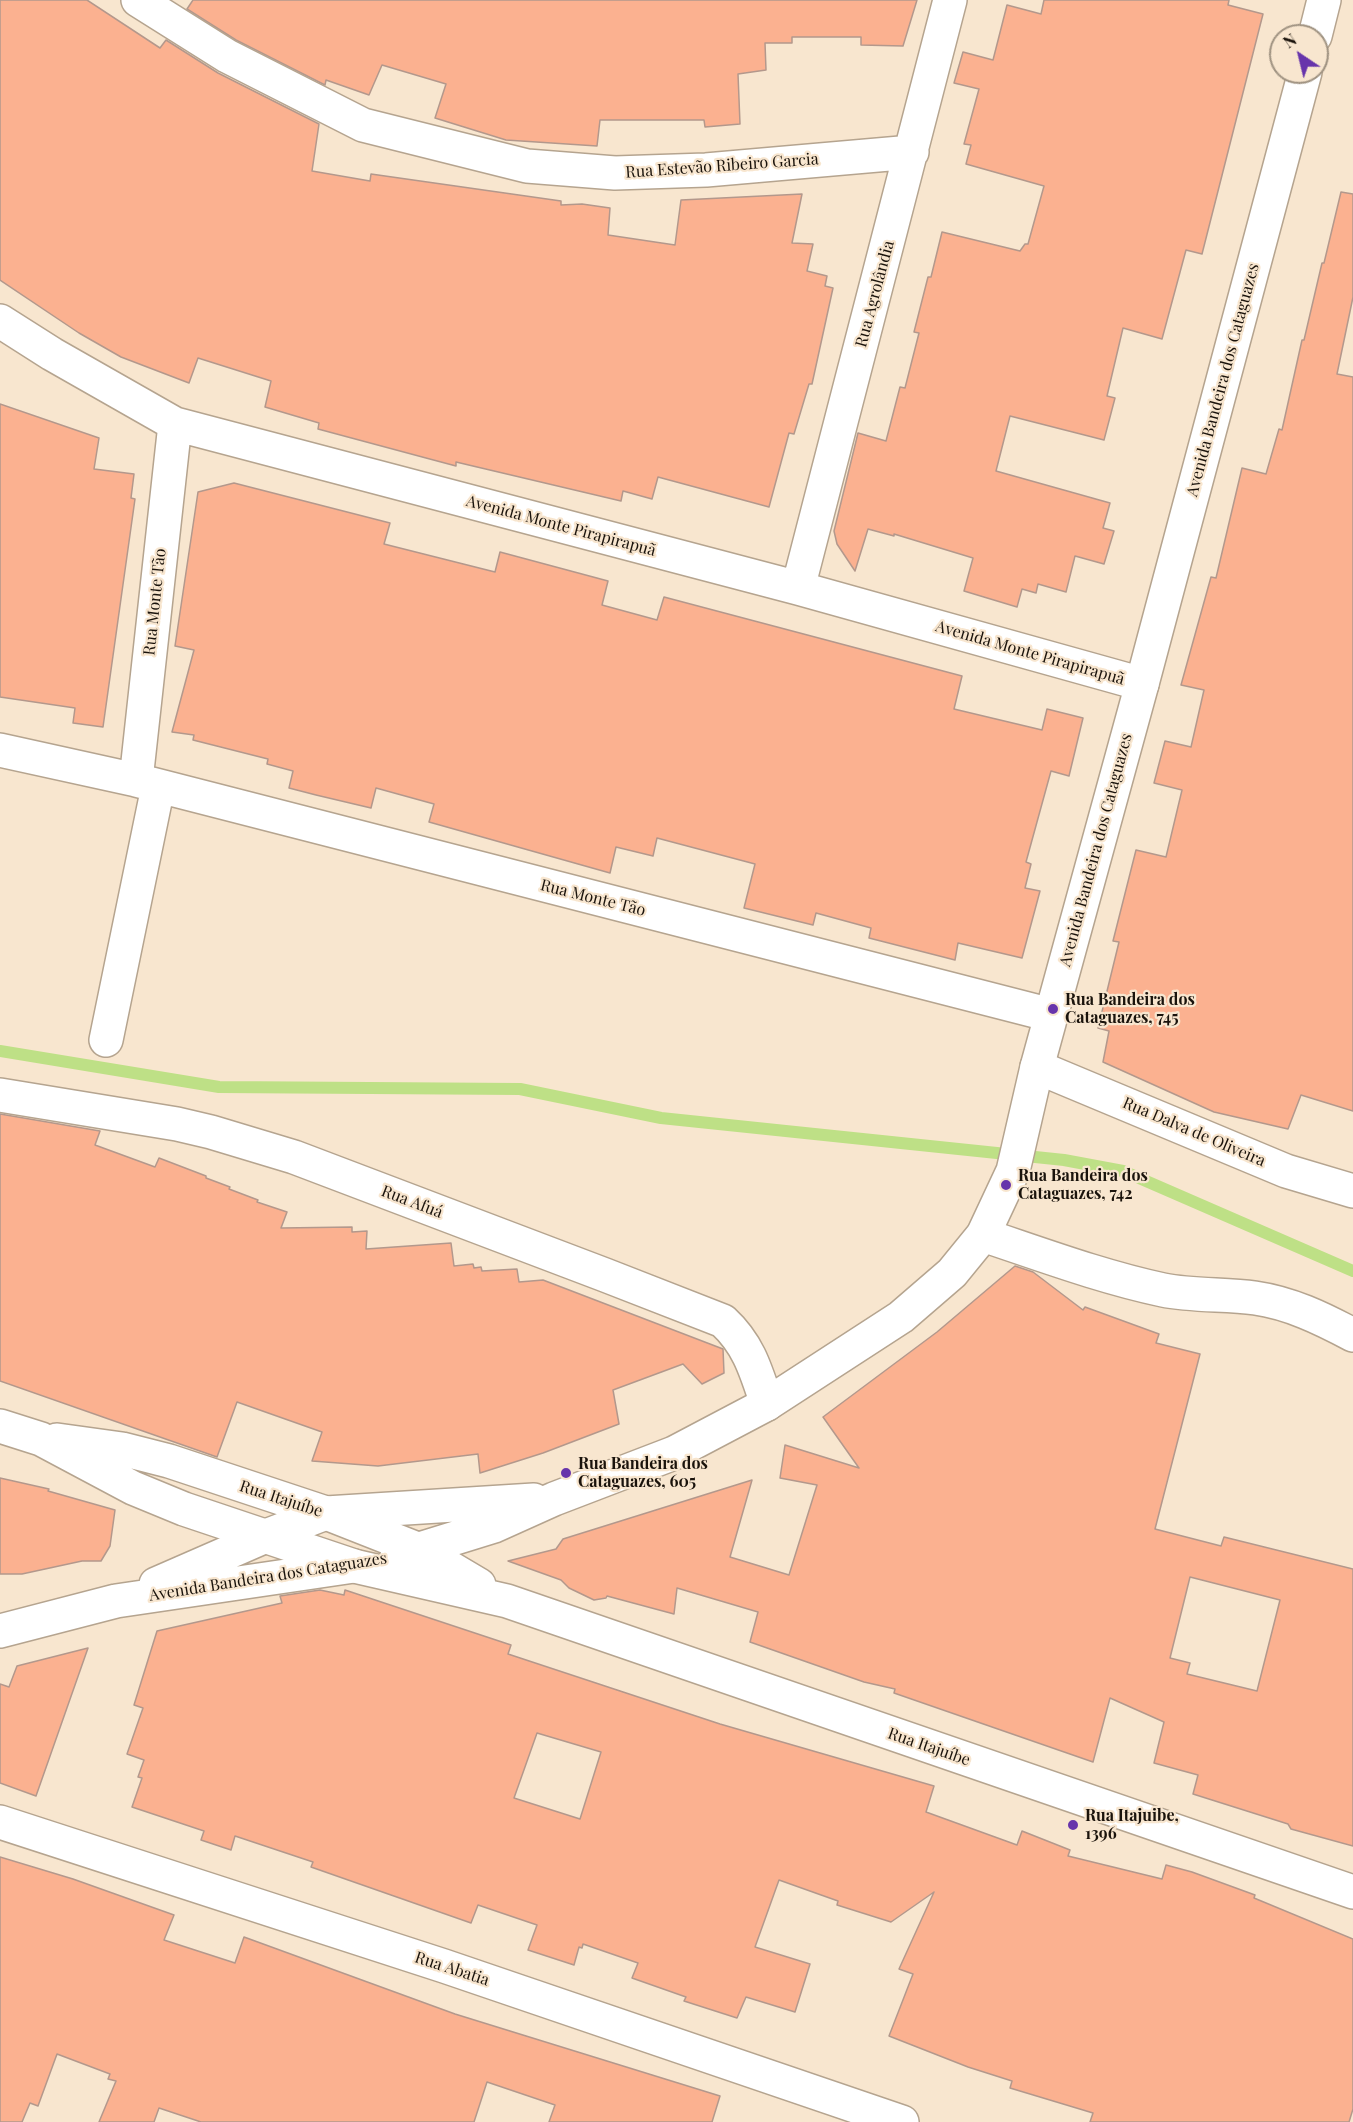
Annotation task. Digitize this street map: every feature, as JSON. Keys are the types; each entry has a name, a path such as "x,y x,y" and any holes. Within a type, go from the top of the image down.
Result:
{"street":[{"name":"Rua Estevão Ribeiro Garcia","path":"138,0 227,56 363,125 527,166 615,173 706,170 912,152"},
{"name":"Rua Agrolândia","path":"798,588 950,0"},
{"path":"1318,24 1324,0"},
{"name":"Avenida Bandeira dos Cataguazes","path":"0,1631 116,1601 354,1566 420,1550 494,1526 554,1499 674,1453 767,1404 901,1317 952,1273 983,1235 1013,1171 1037,1067 1302,84"},
{"name":"Avenida Monte Pirapirapuã","path":"0,321 52,354 175,424 798,588 1142,684"},
{"name":"Rua Monte Tão","path":"147,784 175,424"},
{"name":"Rua Monte Tão","path":"0,750 147,784 1051,1015"},
{"path":"106,1040 147,784"},
{"name":"Rua Dalva de Oliveira","path":"1037,1067 1286,1171 1353,1191"},
{"name":"Rua Afuá","path":"0,1095 177,1124 294,1157 723,1321 747,1351 767,1404"},
{"path":"983,1235 1120,1280 1167,1291 1256,1298 1284,1304 1318,1317 1353,1335"},
{"name":"Rua Itajuíbe","path":"0,1426 41,1439 133,1488 184,1509 354,1566 507,1601 1353,1892"},
{"name":"Rua Itajuíbe","path":"41,1439 131,1451 169,1461 326,1513 420,1550 507,1601"},
{"name":"Avenida Bandeira dos Cataguazes","path":"116,1601 266,1536 326,1513 554,1499"},
{"name":"Rua Abatia","path":"0,1822 444,1966 902,2122"}],"building":[{"path":"0,0 87,0 160,48 166,40 218,73 319,124 312,171 370,181 371,174 561,201 561,205 582,204 610,208 608,235 675,245 681,200 802,194 792,243 813,244 807,271 827,276 825,286 833,288 812,384 809,384 794,434 789,433 769,507 658,477 652,499 623,491 621,501 456,462 456,466 318,429 319,423 265,407 271,381 198,358 189,383 121,357 79,333 0,280"},
{"path":"193,0 917,0 903,46 861,45 861,37 792,37 792,43 765,43 766,70 738,74 740,124 705,127 704,120 600,120 597,146 506,140 435,118 446,84 382,65 369,95 326,80 325,85 236,40 187,9"},
{"path":"1044,0 1229,0 1228,5 1263,14 1202,254 1186,250 1162,339 1123,328 1107,396 1115,398 1104,440 1010,416 996,471 1110,503 1103,528 1114,531 1104,564 1075,556 1066,592 1038,584 1036,593 1022,589 1017,607 964,591 973,558 894,534 894,536 868,529 855,571 837,544 834,531 858,433 886,441 900,387 905,388 919,333 914,332 942,232 1020,251 1025,244 1028,244 1044,186 966,164 971,145 964,144 979,89 954,83 963,52 993,60 1007,5 1041,14"},
{"path":"1341,192 1353,194 1353,297 1337,374 1353,377 1353,1111 1301,1095 1288,1129 1214,1112 1103,1062 1109,1031 1098,1028 1119,942 1113,941 1136,850 1166,857 1182,790 1154,783 1165,741 1191,747 1204,690 1181,685 1211,577 1216,578 1242,468 1266,474 1279,429 1282,430 1302,340 1304,340"},
{"path":"0,404 99,438 94,469 134,474 131,498 135,499 103,727 73,723 75,708 0,697"},
{"path":"234,483 390,523 384,544 495,572 500,552 608,581 602,605 657,620 664,597 962,676 954,709 1042,730 1047,709 1083,718 1069,776 1051,771 1026,862 1031,864 1025,888 1040,891 1022,958 958,943 955,960 869,938 871,928 816,913 813,925 744,908 755,864 657,838 653,856 616,847 610,873 429,822 434,804 376,788 371,808 289,788 293,771 267,764 268,759 193,740 194,735 172,732 194,650 175,646 198,492"},
{"path":"0,1114 100,1131 95,1145 155,1167 159,1158 206,1176 206,1178 230,1187 229,1189 258,1200 257,1202 287,1212 281,1228 352,1227 352,1232 367,1231 366,1249 451,1243 454,1266 473,1264 474,1268 481,1267 482,1271 517,1269 519,1282 543,1280 723,1349 724,1373 702,1384 683,1364 613,1390 619,1424 543,1453 480,1473 478,1454 378,1466 312,1461 322,1432 237,1402 217,1457 0,1381"},
{"path":"1015,1266 1033,1272 1083,1310 1085,1307 1159,1334 1156,1343 1200,1354 1155,1529 1221,1546 1224,1537 1353,1569 1353,1846 1291,1829 1288,1824 1193,1794 1198,1775 1154,1763 1164,1722 1110,1698 1093,1762 894,1693 895,1689 864,1682 750,1642 758,1612 677,1588 674,1614 607,1596 594,1600 569,1588 561,1580 508,1561 556,1549 563,1539 752,1480 730,1557 789,1575 817,1485 780,1478 785,1445 859,1468 823,1417 937,1332","holes":["1190,1577 1280,1600 1257,1691 1187,1674 1190,1663 1170,1658"]},
{"path":"0,1478 49,1489 48,1491 115,1510 110,1546 101,1561 82,1561 22,1574 0,1574"},
{"path":"320,1590 344,1595 345,1590 511,1645 508,1654 720,1724 934,1786 926,1812 1017,1845 1022,1831 1070,1850 1068,1856 1162,1879 1166,1865 1192,1872 1255,1895 1254,1898 1353,1939 1353,2109 1349,2122 1090,2122 1093,2113 1010,2088 1012,2081 968,2067 889,2036 913,1974 899,1969 934,1892 891,1922 837,1905 838,1901 779,1880 755,1947 810,1964 795,2012 746,1997 737,2018 684,2001 686,1997 632,1978 638,1963 583,1944 582,1948 579,1947 574,1965 528,1950 537,1925 478,1905 471,1923 311,1867 313,1862 235,1836 231,1850 201,1840 204,1831 132,1807 142,1778 138,1777 144,1760 127,1754 143,1708 134,1705 157,1631 282,1603 280,1596","holes":["537,1733 601,1752 580,1819 514,1798"]},
{"path":"88,1648 36,1796 0,1783 0,1684 9,1687 17,1666"},
{"path":"0,1857 73,1879 174,1915 164,1940 235,1963 244,1937 455,2014 720,2096 712,2122 549,2122 555,2105 487,2082 474,2122 201,2122 159,2108 154,2122 99,2122 116,2081 108,2079 110,2074 57,2054 38,2106 30,2103 22,2122 0,2122"}],"waterway":[{"path":"0,1051 219,1087 520,1089 661,1118 1064,1160 1123,1171 1353,1271"}],"place":[{"name":"Rua Bandeira dos Cataguazes, 745","path":"1053,1009"},
{"name":"Rua Bandeira dos Cataguazes, 742","path":"1006,1185"},
{"name":"Rua Bandeira dos Cataguazes, 605","path":"566,1473"},
{"name":"Rua Itajuibe, 1396","path":"1073,1825"}]}
